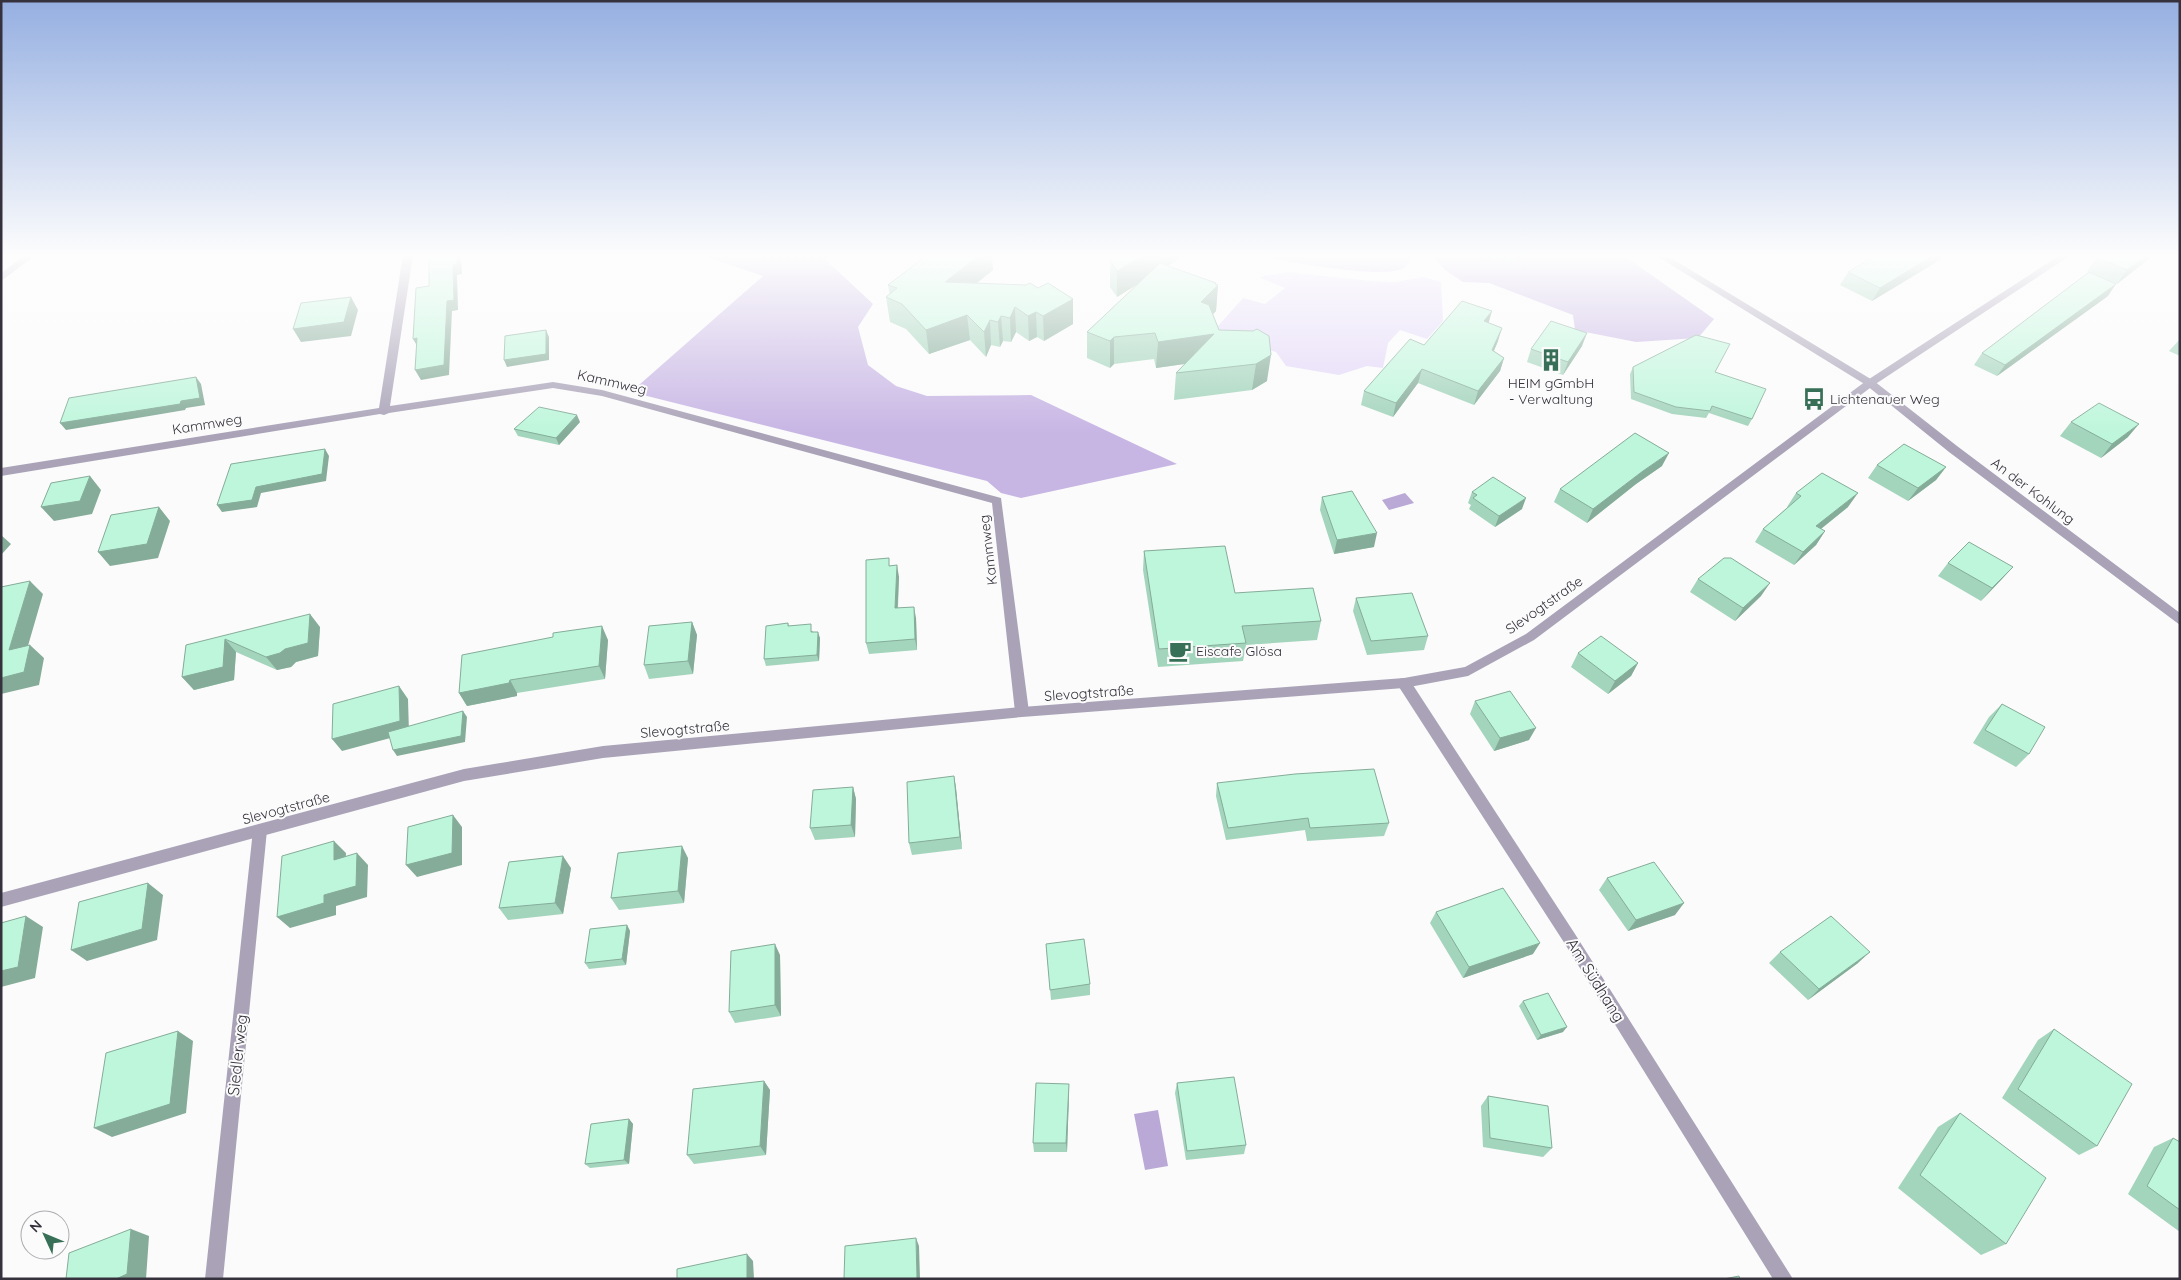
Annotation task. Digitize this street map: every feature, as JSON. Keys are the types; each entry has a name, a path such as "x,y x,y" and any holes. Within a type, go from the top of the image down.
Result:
{"street":[{"path":"384,412 399,315"},
{"path":"1758,315 1870,383"},
{"name":"Slevogtstraße","path":"1,900 464,775 603,752 1022,712 1404,683 1468,670 1530,637 1870,383 1975,315"},
{"name":"An der Kohlung","path":"1870,383 1953,449 2180,620"},
{"name":"Kammweg","path":"1,472 384,412 497,392 553,385 602,393 997,501 1022,712"},
{"name":"Am Südhang","path":"1404,683 1570,939 1784,1279"},
{"name":"Siedlerweg","path":"214,1279 260,830"}],"shaded area":[{"path":"719,315 866,315 858,327 868,365 896,386 927,396 1031,395 1177,464 1021,498 1001,493 987,481 631,392"},
{"path":"1228,315 1443,315 1443,321 1427,339 1400,330 1388,343 1383,368 1367,366 1339,375 1286,366 1276,352 1211,334"},
{"path":"1573,315 1708,315 1714,319 1698,338 1636,342 1575,330"},
{"path":"1405,493 1414,503 1389,510 1382,500"},
{"path":"1158,1110 1168,1166 1145,1170 1134,1114"}],"building":[{"path":"297,315 346,315 344,322 293,329"},
{"path":"414,315 446,315 444,365 415,370 417,338 413,339"},
{"path":"912,315 1011,315 1010,318 1001,316 998,322 990,320 984,332 967,315 926,330"},
{"path":"1105,315 1213,315 1219,330 1253,331 1257,329 1269,336 1271,355 1256,364 1176,373 1214,334 1158,342 1155,333 1114,337 1110,341 1087,332"},
{"path":"1450,315 1489,315 1484,321 1502,328 1492,350 1504,358 1478,391 1422,369 1396,403 1364,391 1410,339 1424,345"},
{"path":"2033,315 2074,315 2005,365 1982,353"},
{"path":"1551,321 1587,333 1568,362 1531,349"},
{"path":"546,330 546,354 504,360 505,336"},
{"path":"1696,335 1730,344 1715,372 1766,389 1752,419 1712,406 1710,411 1676,407 1634,392 1633,367"},
{"path":"196,377 200,398 181,401 180,404 60,423 69,398"},
{"path":"2099,403 2139,424 2112,444 2071,422"},
{"path":"539,407 577,415 556,438 514,429"},
{"path":"1635,433 1669,453 1593,509 1560,489"},
{"path":"1904,444 1946,467 1918,488 1877,465"},
{"path":"325,449 322,474 256,487 252,500 217,505 231,464"},
{"path":"1822,473 1858,493 1816,526 1825,531 1803,552 1763,529 1801,496 1796,493"},
{"path":"90,476 80,501 41,507 51,483"},
{"path":"1493,477 1526,498 1499,516 1473,498 1477,495 1472,492"},
{"path":"1352,491 1377,533 1337,540 1322,497"},
{"path":"159,507 147,544 98,552 111,515"},
{"path":"1969,542 2013,567 1992,588 1948,563"},
{"path":"1225,546 1235,593 1313,588 1321,621 1242,626 1246,643 1159,649 1144,551"},
{"path":"889,558 889,566 897,565 895,608 914,607 915,639 866,643 866,560"},
{"path":"1724,558 1731,558 1770,583 1743,608 1698,579"},
{"path":"30,581 9,650 30,645 24,672 1,678 1,587"},
{"path":"1412,593 1428,636 1371,641 1356,598"},
{"path":"310,614 308,643 285,649 280,653 266,657 225,639 223,667 182,677 186,645"},
{"path":"692,622 688,661 644,665 649,626"},
{"path":"788,623 788,626 811,624 811,632 818,632 817,655 764,659 766,626"},
{"path":"602,626 599,666 510,680 509,683 459,693 462,655 553,637 553,633"},
{"path":"1601,636 1638,663 1615,681 1578,653"},
{"path":"399,686 400,721 332,739 333,704"},
{"path":"1510,691 1536,728 1500,738 1475,701"},
{"path":"2002,704 2045,727 2029,754 1985,730"},
{"path":"463,711 461,736 393,750 388,732"},
{"path":"1374,769 1389,823 1310,828 1308,818 1228,828 1217,783 1295,774"},
{"path":"954,776 960,837 909,843 907,782"},
{"path":"853,787 851,825 810,828 813,790"},
{"path":"453,815 452,853 406,865 408,827"},
{"path":"334,841 334,860 357,853 356,886 324,895 324,903 277,917 282,856"},
{"path":"682,846 678,891 611,898 618,853"},
{"path":"563,856 555,903 499,908 509,862"},
{"path":"1654,862 1684,903 1636,920 1607,878"},
{"path":"148,883 142,929 71,950 79,902"},
{"path":"1503,888 1540,943 1469,967 1436,912"},
{"path":"26,916 18,967 1,971 1,923"},
{"path":"1831,916 1870,952 1819,989 1780,952"},
{"path":"627,925 622,959 585,963 590,929"},
{"path":"1084,939 1090,984 1050,990 1046,944"},
{"path":"775,944 775,1005 729,1012 731,951"},
{"path":"1548,993 1567,1027 1541,1035 1523,1001"},
{"path":"2054,1029 2132,1084 2097,1146 2018,1089"},
{"path":"178,1031 170,1104 94,1128 106,1053"},
{"path":"1234,1077 1246,1145 1187,1151 1177,1083"},
{"path":"764,1081 760,1146 687,1155 693,1089"},
{"path":"1036,1083 1069,1084 1066,1143 1033,1143"},
{"path":"1488,1096 1548,1106 1552,1148 1490,1138"},
{"path":"1960,1113 2046,1178 2006,1244 1920,1175"},
{"path":"629,1119 624,1160 585,1164 591,1124"},
{"path":"2173,1138 2180,1142 2180,1210 2147,1186"},
{"path":"131,1229 127,1274 116,1279 66,1279 70,1253"},
{"path":"916,1238 917,1279 844,1279 845,1246"},
{"path":"747,1254 747,1279 677,1279 677,1269"},
{"path":"1739,1276 1740,1279 1724,1279"}],"place":[{"name":"HEIM gGmbH - Verwaltung","path":"1551,360"},
{"name":"Lichtenauer Weg","path":"1814,399"},
{"name":"Eiscafe Glösa","path":"1180,651"}]}
